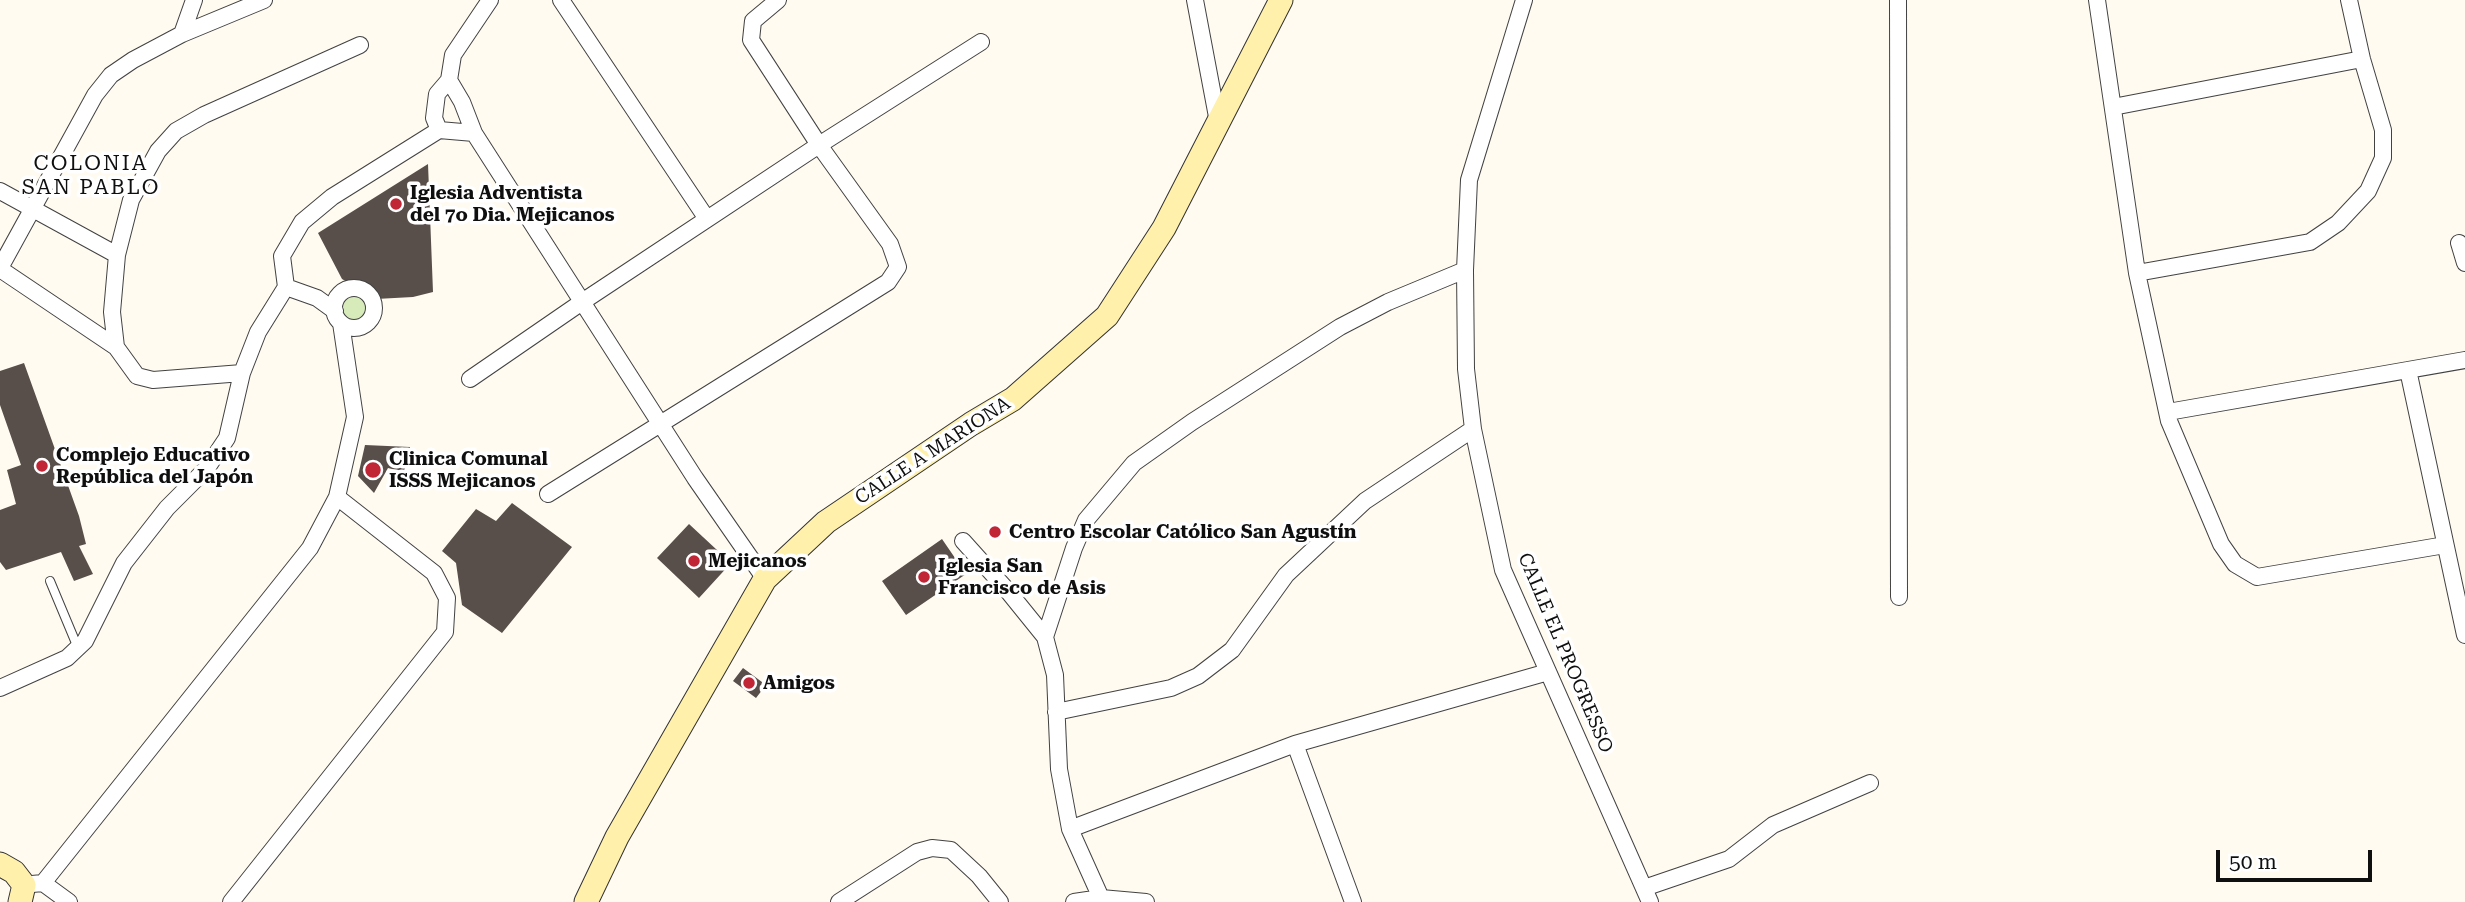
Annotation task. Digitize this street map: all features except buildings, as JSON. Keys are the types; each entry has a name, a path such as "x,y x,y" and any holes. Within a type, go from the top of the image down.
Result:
{"main road":[{"name":"CALLE A MARIONA","path":"586,902 617,837 765,579 826,522 971,424 1013,399 1107,316 1164,228 1281,0"},
{"path":"0,864 14,872 29,890"}],"street":[{"path":"182,34 194,0"},
{"path":"242,373 153,380 137,376 116,346 0,269 95,95 111,75 182,34 264,0"},
{"path":"439,130 434,118 437,94 449,80 453,55 490,0"},
{"path":"561,0 707,219"},
{"path":"548,494 888,282 898,267 890,244 819,145 751,40 752,21 778,0"},
{"path":"1195,0 1218,122"},
{"name":"CALLE EL PROGRESSO","path":"1524,0 1469,180 1465,270 1466,369 1473,429 1503,570 1647,895"},
{"path":"1898,0 1899,597"},
{"path":"2096,0 2137,273 2169,422 2221,544 2235,564 2257,577 2445,545"},
{"path":"2137,273 2310,242 2338,223 2368,191 2383,158 2383,130 2362,59 2349,0"},
{"path":"470,379 819,145 981,43"},
{"path":"116,346 112,312 117,255 131,200 158,151 176,131 204,115 360,45"},
{"path":"2113,107 2362,59"},
{"path":"449,80 462,102 474,133 695,478 765,579"},
{"path":"0,688 68,658 85,642 124,564 167,508 207,468 227,438 242,373 258,331 286,286 282,256 302,222 332,197 439,130 474,133"},
{"path":"0,191 30,210 117,255"},
{"path":"2459,243 2465,263"},
{"path":"1045,637 1086,520 1134,463 1192,422 1340,327 1388,302 1465,270"},
{"path":"69,902 29,890 310,548 337,498 355,417 338,317 317,298 286,286"},
{"path":"2168,412 2465,360"},
{"path":"2408,370 2465,635"},
{"path":"1056,712 1171,688 1198,676 1232,650 1286,575 1365,500 1473,429"},
{"path":"231,902 445,632 447,598 434,573 337,498"},
{"path":"963,541 1045,637 1055,675 1059,769 1070,829 1101,898"},
{"path":"1070,829 1295,744 1548,671"},
{"path":"1295,744 1353,902"},
{"path":"1647,895 1729,859 1773,825 1870,783"},
{"path":"839,902 917,852 932,848 951,850 979,876 1000,902"},
{"path":"1074,902 1101,898 1146,902"}],"lane":[{"path":"50,580 78,648"}],"green space":[{"path":"356,294 366,298 370,308 366,318 356,322 346,318 342,308 346,298"}],"place":[{"name":"Iglesia Adventista del 7o Dia. Mejicanos","path":"396,204"},
{"name":"Complejo Educativo República del Japón","path":"42,466"},
{"name":"Clinica Comunal ISSS Mejicanos","path":"373,470"},
{"name":"Centro Escolar Católico San Agustín","path":"995,532"},
{"name":"Mejicanos","path":"694,561"},
{"name":"Iglesia San Francisco de Asis","path":"924,577"},
{"name":"Amigos","path":"749,683"}],"district":[{"name":"COLONIA SAN PABLO","path":"91,176"}]}
